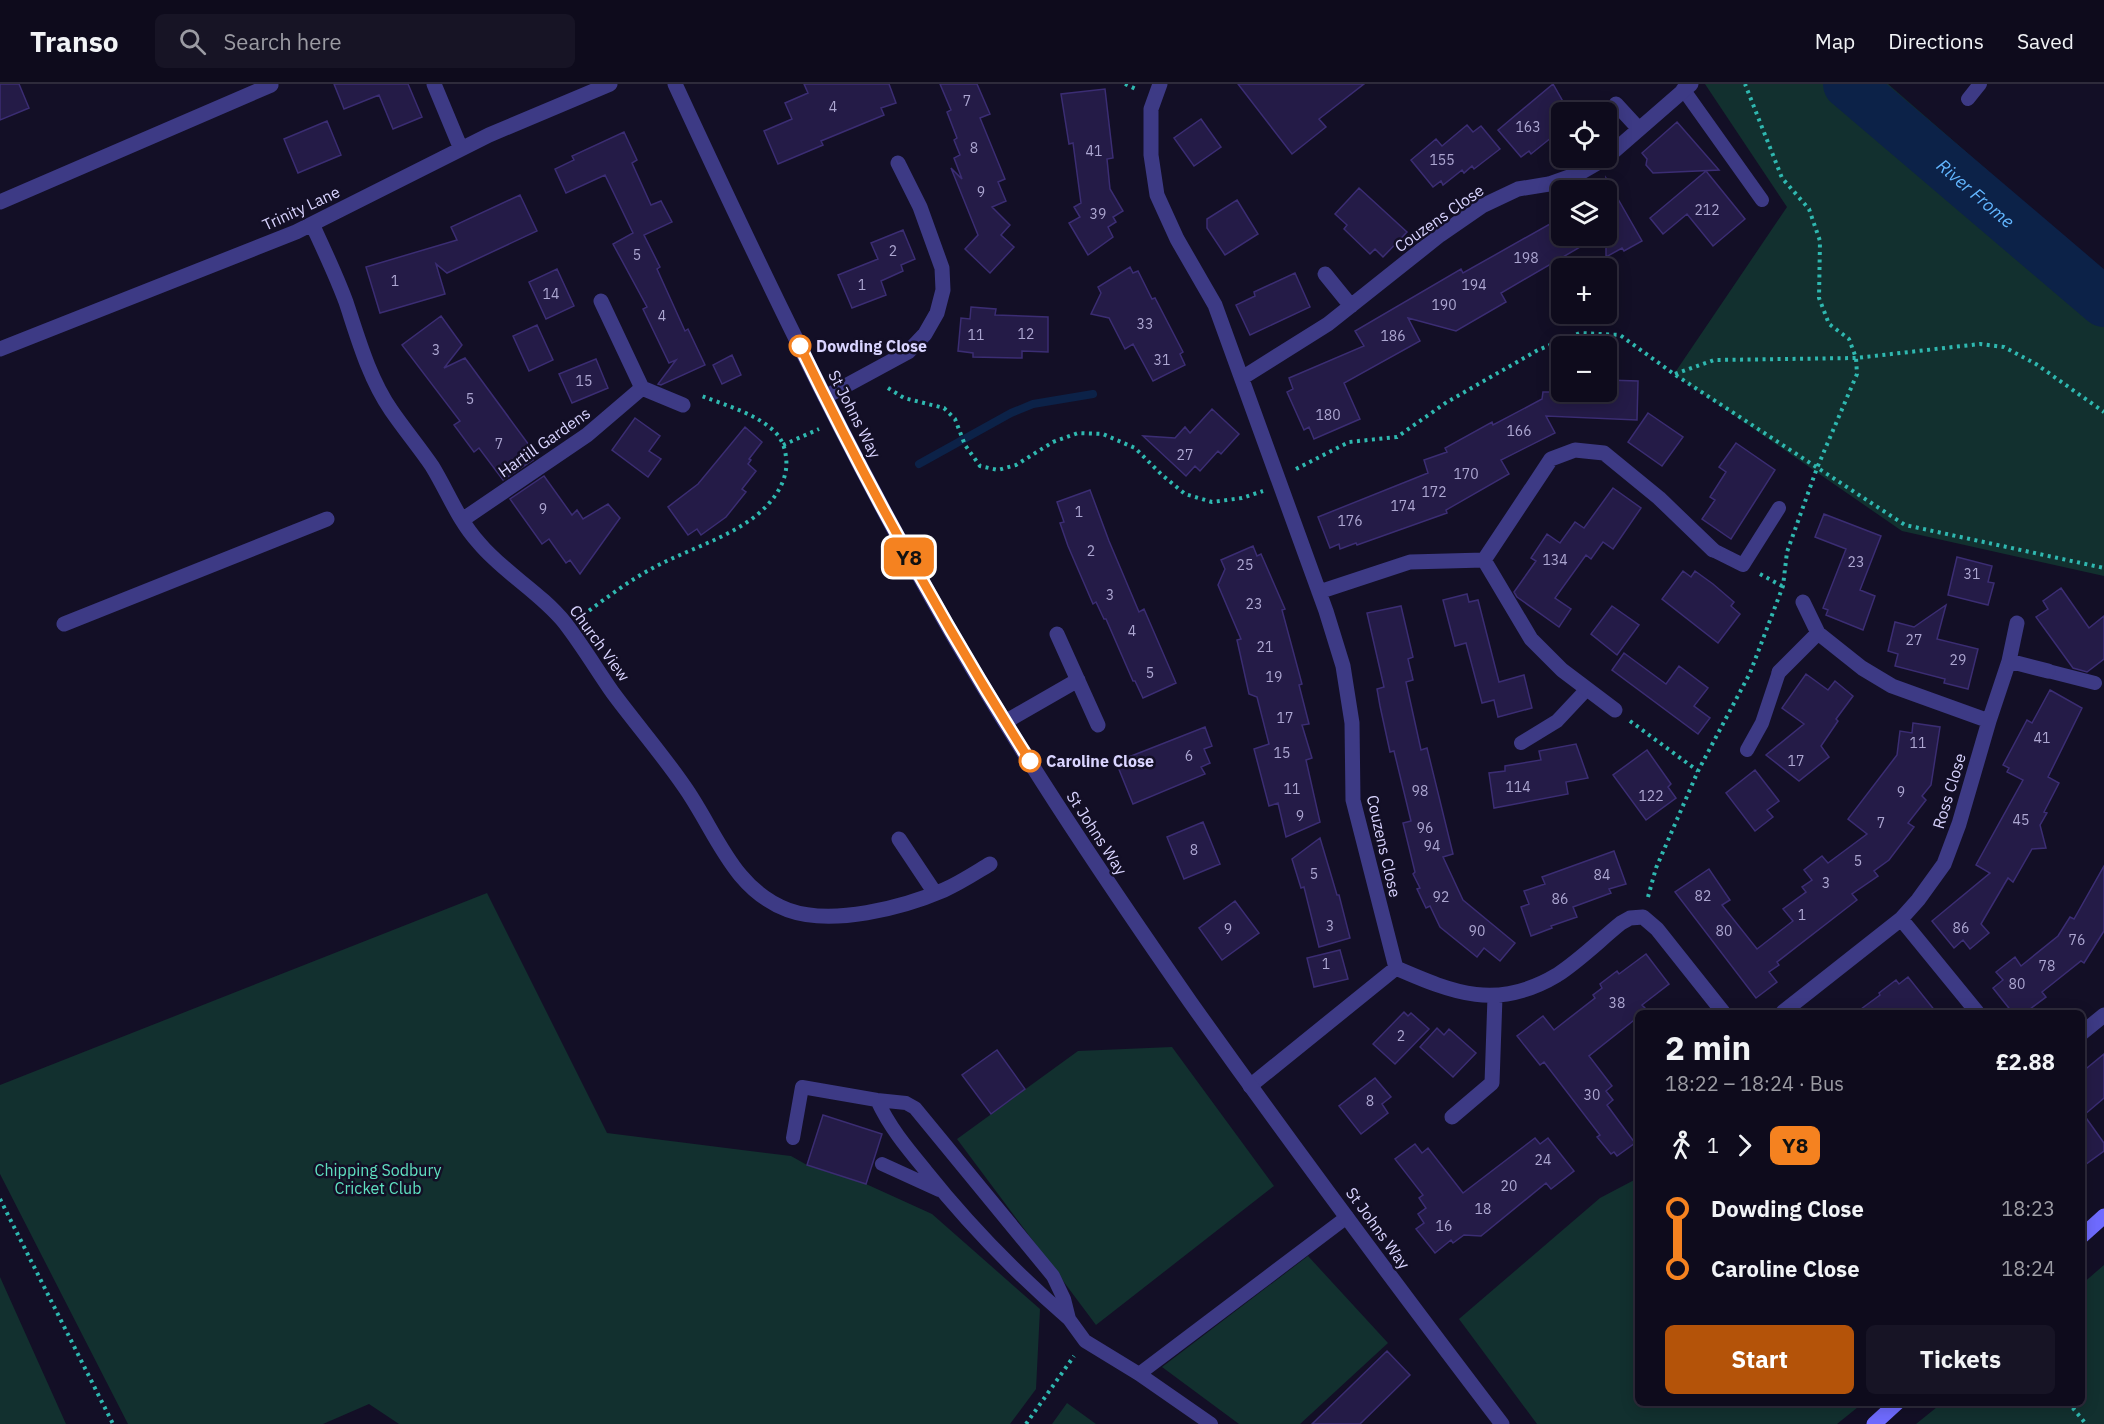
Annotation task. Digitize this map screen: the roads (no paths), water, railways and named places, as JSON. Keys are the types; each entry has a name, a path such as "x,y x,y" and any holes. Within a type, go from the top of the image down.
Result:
{"main road":[{"path":"2085,1233 2104,1216"},
{"path":"1874,1424 1894,1406"}],"street":[{"path":"434,84 461,149"},
{"name":"Trinity Lane","path":"0,349 296,232 489,135 610,84"},
{"name":"St Johns Way","path":"675,84 825,397 930,597 1005,722 1103,877 1250,1086 1503,1424"},
{"name":"Couzens Close","path":"1160,84 1151,109 1151,155 1158,195 1177,239 1215,305 1319,592 1342,666 1352,723 1353,801 1396,968"},
{"path":"0,202 248,89 271,85"},
{"name":"Couzens Close","path":"1242,378 1328,324 1440,235 1482,206 1518,189 1549,184 1580,173 1606,158 1687,87"},
{"path":"1617,105 1639,129"},
{"path":"825,397 908,352 925,334 944,290 942,268 920,207 898,163"},
{"name":"Church View","path":"312,224 338,282 365,358 379,389 390,410 434,468 462,520 487,553 545,601 568,627 686,789 732,866 758,893 788,910 815,916 859,913 905,903 935,893 990,864"},
{"path":"1325,274 1352,306"},
{"path":"601,301 642,388 683,405"},
{"name":"Hartill Gardens","path":"462,520 582,439 642,388"},
{"path":"1484,560 1551,459 1575,450 1604,453 1659,498 1713,550"},
{"path":"64,624 327,519"},
{"path":"1319,592 1410,562 1484,560"},
{"path":"1484,560 1531,639 1562,670 1615,710"},
{"path":"1803,602 1818,633 1862,668 1892,686 1989,721"},
{"name":"Ross Close","path":"1787,1010 1901,919 1944,864 1959,824 2009,661 2017,623"},
{"path":"1779,672 1818,633"},
{"path":"1057,634 1098,725"},
{"path":"2009,661 2048,671"},
{"path":"1005,722 1078,680"},
{"path":"899,839 935,893"},
{"path":"1250,1086 1396,968 1432,983 1465,993 1495,997 1526,989 1557,974 1621,922 1630,918 1643,917 1657,929 1721,1010"},
{"path":"1901,919 1975,1010"},
{"path":"1452,1117 1492,1083 1495,997"},
{"path":"2085,1031 2104,1015"}],"lane":[{"path":"1968,99 1980,84"},
{"path":"1687,87 1762,200"},
{"path":"1713,550 1743,565 1779,508"},
{"path":"2048,671 2095,683"},
{"path":"1747,750 1762,723 1779,672"},
{"path":"1521,743 1557,721 1587,689"},
{"path":"793,1138 802,1086 906,1103 915,1108 1053,1276 1064,1299 1069,1319"},
{"path":"877,1100 887,1123 962,1216 1039,1293 1069,1319 1085,1341 1139,1374 1211,1424"},
{"path":"882,1164 944,1192"},
{"path":"1139,1374 1347,1216"}],"waterway":[{"name":"River Frome","path":"1848,84 2104,302"},
{"path":"919,464 1011,413 1033,404 1093,394"}],"place":[{"name":"Dowding Close","path":"800,346"},
{"name":"Caroline Close","path":"1030,761"}],"park label":[{"name":"Chipping Sodbury Cricket Club","path":"378,1179"}]}
